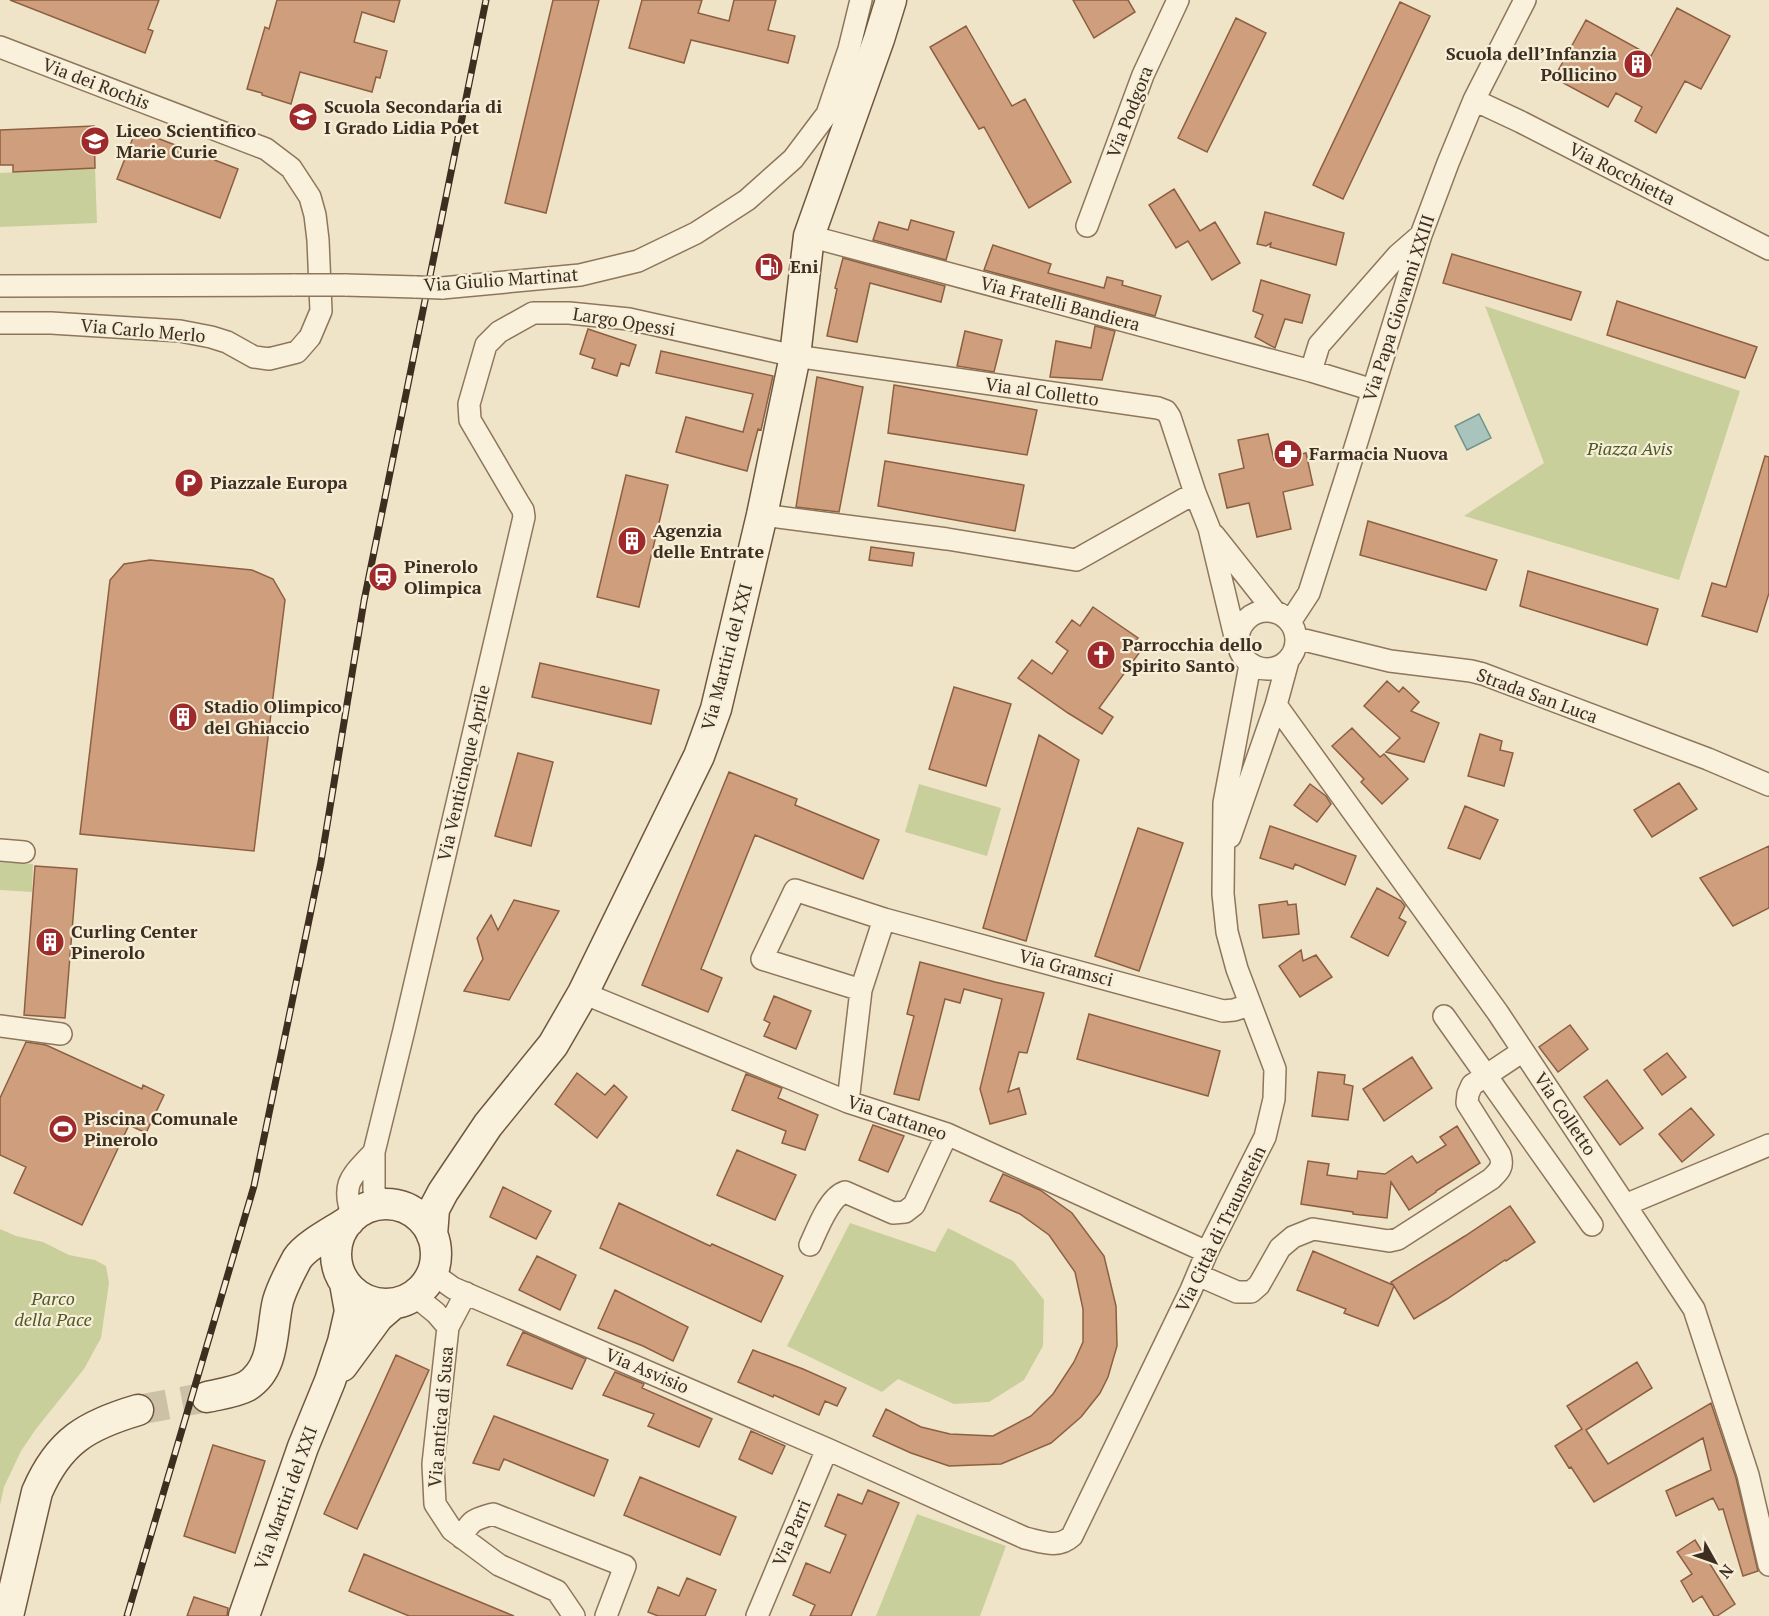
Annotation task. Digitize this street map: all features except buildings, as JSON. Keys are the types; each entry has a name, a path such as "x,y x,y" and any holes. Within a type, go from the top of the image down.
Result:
{"street":[{"name":"Via Giulio Martinat","path":"0,286 345,285 442,288 580,275 638,261 696,233 747,200 793,159 827,114 849,49 861,0"},
{"name":"Via Martiri del XXI","path":"330,1381 378,1317 413,1291 436,1254 432,1235 434,1209 488,1125 552,1045 583,993 699,756 716,709 762,515 795,356 808,236 891,0"},
{"name":"Via Martiri del XXI","path":"842,142 910,0"},
{"name":"Via Podgora","path":"1087,226 1143,75 1178,0"},
{"name":"Via Papa Giovanni XXIII","path":"1287,624 1309,593 1421,235 1448,163 1474,100 1525,0"},
{"name":"Via dei Rochis","path":"0,46 266,148 291,168 310,196 316,224 321,311 310,337"},
{"name":"Via Rocchietta","path":"1474,100 1769,249"},
{"path":"1311,372 1319,345 1398,255 1421,235"},
{"name":"Via Fratelli Bandiera","path":"808,236 1373,390"},
{"name":"Largo Opessi","path":"469,404 486,345 499,332 532,313 569,313 629,319 795,356"},
{"name":"Via Carlo Merlo","path":"0,323 51,323 180,331 227,342 254,357 269,359 297,352 310,337"},
{"name":"Via al Colletto","path":"795,356 1166,411 1209,528 1237,645"},
{"name":"Via Venticinque Aprile","path":"374,1152 524,517 519,502 470,420 469,404"},
{"path":"762,515 947,539 1076,560 1195,493"},
{"name":"Via al Colletto","path":"1209,528 1287,624"},
{"path":"1267,611 1287,624 1293,654 1288,661 1281,666 1266,670 1250,665 1242,656 1237,645 1240,628 1251,615 1267,611"},
{"name":"Strada San Luca","path":"1287,624 1390,661 1483,674 1708,759 1769,785"},
{"name":"Via Città di Traunstein","path":"1223,858 1276,705 1288,661"},
{"name":"Via Città di Traunstein","path":"827,1449 1025,1538 1058,1544 1072,1536 1207,1252 1265,1137 1274,1099 1275,1068 1236,969 1227,932 1223,894 1224,803 1250,665"},
{"name":"Via Colletto","path":"1276,705 1491,1004 1694,1309 1748,1475 1769,1565"},
{"path":"0,850 24,852"},
{"name":"Via Gramsci","path":"861,990 762,959 795,890 884,919 1223,1011 1249,1005"},
{"path":"848,1102 861,990 884,919"},
{"name":"Via Cattaneo","path":"583,993 848,1102 948,1134 1207,1252"},
{"path":"1444,1016 1592,1225"},
{"path":"0,1026 61,1034"},
{"path":"1198,1275 1237,1292 1251,1292 1259,1285 1280,1248 1293,1237 1313,1229 1389,1241 1398,1239 1491,1179 1500,1170 1502,1162 1500,1155 1467,1103 1467,1094 1472,1085 1523,1051"},
{"name":"Via Martiri del XXI","path":"244,1616 303,1446 330,1381 343,1342 350,1311 336,1251 340,1235 351,1219 361,1211 418,1197 488,1125"},
{"path":"810,1245 837,1194 844,1192 893,1213 905,1212 914,1205 948,1134"},
{"path":"1625,1205 1769,1145"},
{"path":"374,1152 374,1190 383,1205 408,1210 426,1225 432,1235"},
{"path":"207,1397 247,1386 265,1367 270,1353 278,1301 298,1258 305,1249 351,1219 347,1188 352,1177 374,1152"},
{"path":"286,1283 317,1268 342,1275 355,1293 366,1300 380,1304 413,1291 448,1327 466,1293"},
{"name":"Via Asvisio","path":"413,1291 453,1288 827,1449"},
{"name":"Via antica di Susa","path":"448,1327 433,1464 435,1504 452,1530 499,1565 557,1591 574,1616"},
{"path":"8,1616 34,1503 44,1477 70,1443 91,1427 138,1410"},
{"name":"Via Parri","path":"758,1616 827,1449"},
{"path":"462,1538 467,1526 476,1518 493,1514 624,1566 606,1616"}],"green space":[{"path":"95,168 97,223 0,227 0,173"},
{"name":"Piazza Avis","path":"1485,306 1740,391 1679,580 1464,516 1544,463"},
{"path":"919,784 1001,808 987,856 905,832"},
{"path":"0,862 33,864 32,892 0,890"},
{"path":"850,1223 935,1252 948,1228 1013,1261 1044,1300 1043,1346 1024,1380 989,1402 954,1404 898,1379 882,1392 787,1346"},
{"name":"Parco della Pace","path":"0,1229 16,1236 43,1242 69,1255 95,1260 106,1266 109,1283 101,1338 84,1369 21,1451 4,1487 0,1505"},
{"path":"917,1514 1006,1546 980,1616 876,1616"}],"water":[{"path":"1479,414 1491,438 1467,450 1455,426"}],"tunnel":[{"path":"138,1410 207,1397"}],"railway":[{"path":"127,1616 254,1186 321,862 364,601 486,0"}],"place":[{"name":"Scuola dell’Infanzia Pollicino","path":"1638,64"},
{"name":"Scuola Secondaria di I Grado Lidia Poet","path":"303,117"},
{"name":"Liceo Scientifico Marie Curie","path":"95,141"},
{"name":"Eni","path":"769,267"},
{"name":"Farmacia Nuova","path":"1288,454"},
{"name":"Piazzale Europa","path":"189,483"},
{"name":"Agenzia delle Entrate","path":"632,541"},
{"name":"Pinerolo Olimpica","path":"383,577"},
{"name":"Parrocchia dello Spirito Santo","path":"1101,655"},
{"name":"Stadio Olimpico del Ghiaccio","path":"183,717"},
{"name":"Curling Center Pinerolo","path":"50,942"},
{"name":"Piscina Comunale Pinerolo","path":"63,1129"}]}
